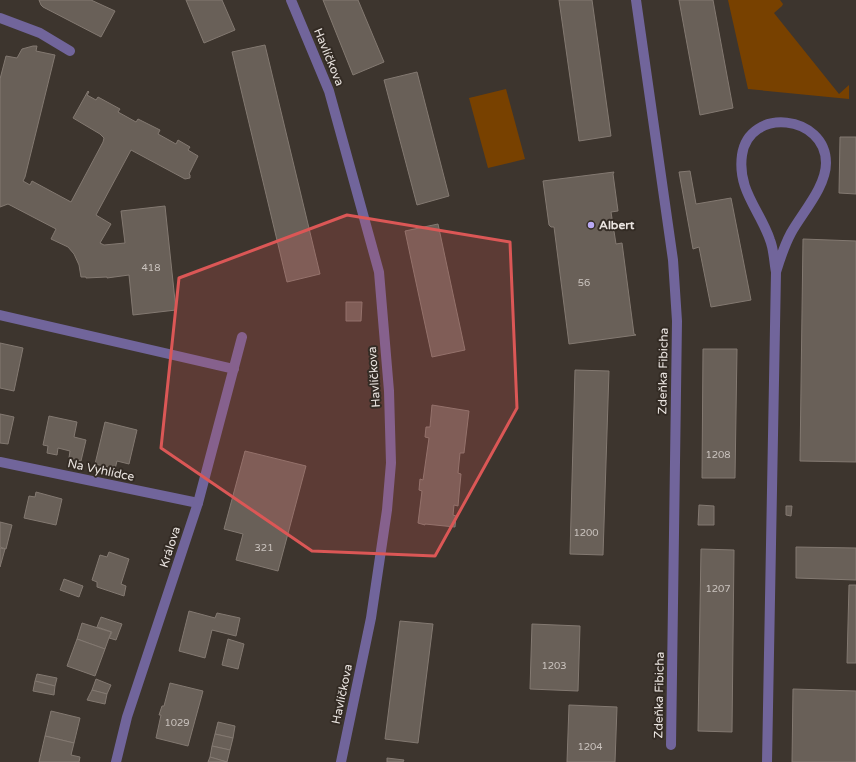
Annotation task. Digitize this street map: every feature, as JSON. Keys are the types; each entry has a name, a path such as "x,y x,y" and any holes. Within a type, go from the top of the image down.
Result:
{"street":[{"name":"Havlíčkova","path":"291,0 329,91 379,272 389,391 391,464 386,510 371,618 341,762"},
{"name":"Zdeňka Fibicha","path":"636,0 673,260 676,291 677,322 671,745"},
{"path":"0,18 40,33 70,51"},
{"path":"768,762 776,272 771,241 748,196 744,183 742,160 745,145 758,128 766,124 779,123 793,124 804,127 813,133 823,146 826,164 824,174 817,191 783,248 776,272"},
{"path":"0,315 234,369"},
{"name":"Králova","path":"116,762 127,717 198,503 242,338"},
{"name":"Na Vyhlídce","path":"0,462 198,503"}],"highlighted area":[{"path":"347,215 510,242 517,408 435,556 312,551 161,448 179,278"}],"shaded area":[{"path":"728,0 780,0 783,4 774,13 839,94 849,85 849,99 748,89"},
{"path":"506,89 525,159 488,168 469,98"}],"building":[{"path":"39,0 91,0 115,11 101,37 43,7"},
{"path":"186,0 222,0 235,30 204,43"},
{"path":"323,0 358,0 384,62 353,75"},
{"path":"559,0 592,0 611,136 579,141"},
{"path":"679,0 713,0 733,108 700,115"},
{"path":"265,45 320,274 287,282 232,52"},
{"path":"37,46 36,51 55,55 23,181 30,185 32,181 71,202 104,138 73,118 88,91 89,92 87,95 96,100 98,97 120,109 118,112 136,122 138,119 160,130 158,134 176,144 178,140 190,147 188,150 198,156 189,174 190,178 185,179 131,150 96,215 111,224 100,243 104,245 125,243 121,211 165,206 176,310 133,315 129,275 107,278 81,277 79,265 74,254 68,247 51,239 56,229 8,204 0,207 0,79 6,56 17,58 22,49"},
{"path":"417,72 449,196 417,205 384,80"},
{"path":"840,137 856,137 856,194 839,193"},
{"path":"690,171 696,204 731,198 751,300 711,307 699,247 693,249 679,172"},
{"path":"614,172 618,211 611,212 616,244 622,243 634,334 636,335 569,344 554,227 549,225 543,181"},
{"path":"438,224 465,350 432,357 405,231"},
{"path":"803,239 856,241 856,462 800,461"},
{"path":"346,302 362,302 361,321 346,321"},
{"path":"0,343 23,348 14,391 0,388"},
{"path":"703,349 737,349 735,478 702,478"},
{"path":"575,370 609,371 603,555 570,554"},
{"path":"432,405 469,411 464,453 460,453 458,473 461,474 458,506 454,505 453,515 456,516 455,527 425,525 418,523 422,491 419,490 420,479 423,480 429,438 425,437 426,427 430,427"},
{"path":"0,414 14,417 8,444 0,443"},
{"path":"49,416 77,422 74,437 86,440 81,461 69,458 70,451 58,448 57,455 47,453 48,446 43,445"},
{"path":"105,422 137,430 129,464 117,461 115,469 95,464"},
{"path":"245,451 306,466 278,571 236,560 243,534 224,529"},
{"path":"36,492 62,499 56,525 24,518 29,496 35,497"},
{"path":"699,505 714,506 714,525 698,525"},
{"path":"786,506 792,506 791,516 786,515"},
{"path":"0,522 12,525 6,549 0,547"},
{"path":"796,547 856,548 856,580 796,578"},
{"path":"0,548 5,549 0,567"},
{"path":"701,549 734,550 732,732 698,731"},
{"path":"109,552 129,559 121,584 126,586 124,596 97,587 97,582 92,580 100,555 107,557"},
{"path":"64,579 83,586 79,597 60,590"},
{"path":"849,585 856,585 856,663 847,663"},
{"path":"189,611 215,618 217,613 240,618 236,636 212,630 205,658 179,651"},
{"path":"101,617 122,624 116,640 109,638 112,632 97,627"},
{"path":"400,621 433,624 418,743 385,739"},
{"path":"82,623 111,632 105,649 77,639"},
{"path":"532,624 580,626 578,691 530,689"},
{"path":"77,639 105,649 95,676 67,666"},
{"path":"228,639 244,644 238,669 222,665"},
{"path":"37,674 57,678 55,686 35,681"},
{"path":"96,679 111,685 107,694 92,690"},
{"path":"35,681 55,686 54,695 33,691"},
{"path":"170,683 203,691 188,746 156,738 161,715 159,715 162,706 164,706"},
{"path":"793,689 856,691 856,762 792,762"},
{"path":"92,690 107,694 105,704 87,700"},
{"path":"569,705 617,707 615,762 567,762"},
{"path":"51,711 80,718 74,743 45,736"},
{"path":"218,722 235,726 233,738 215,734"},
{"path":"215,734 233,738 230,750 212,746"},
{"path":"45,736 74,743 71,755 80,757 79,762 39,762"},
{"path":"212,746 230,750 227,762 210,757"},
{"path":"210,757 227,762 208,762"},
{"path":"387,758 404,760 403,762 387,762"}],"place":[{"name":"Albert","path":"591,225"}]}
